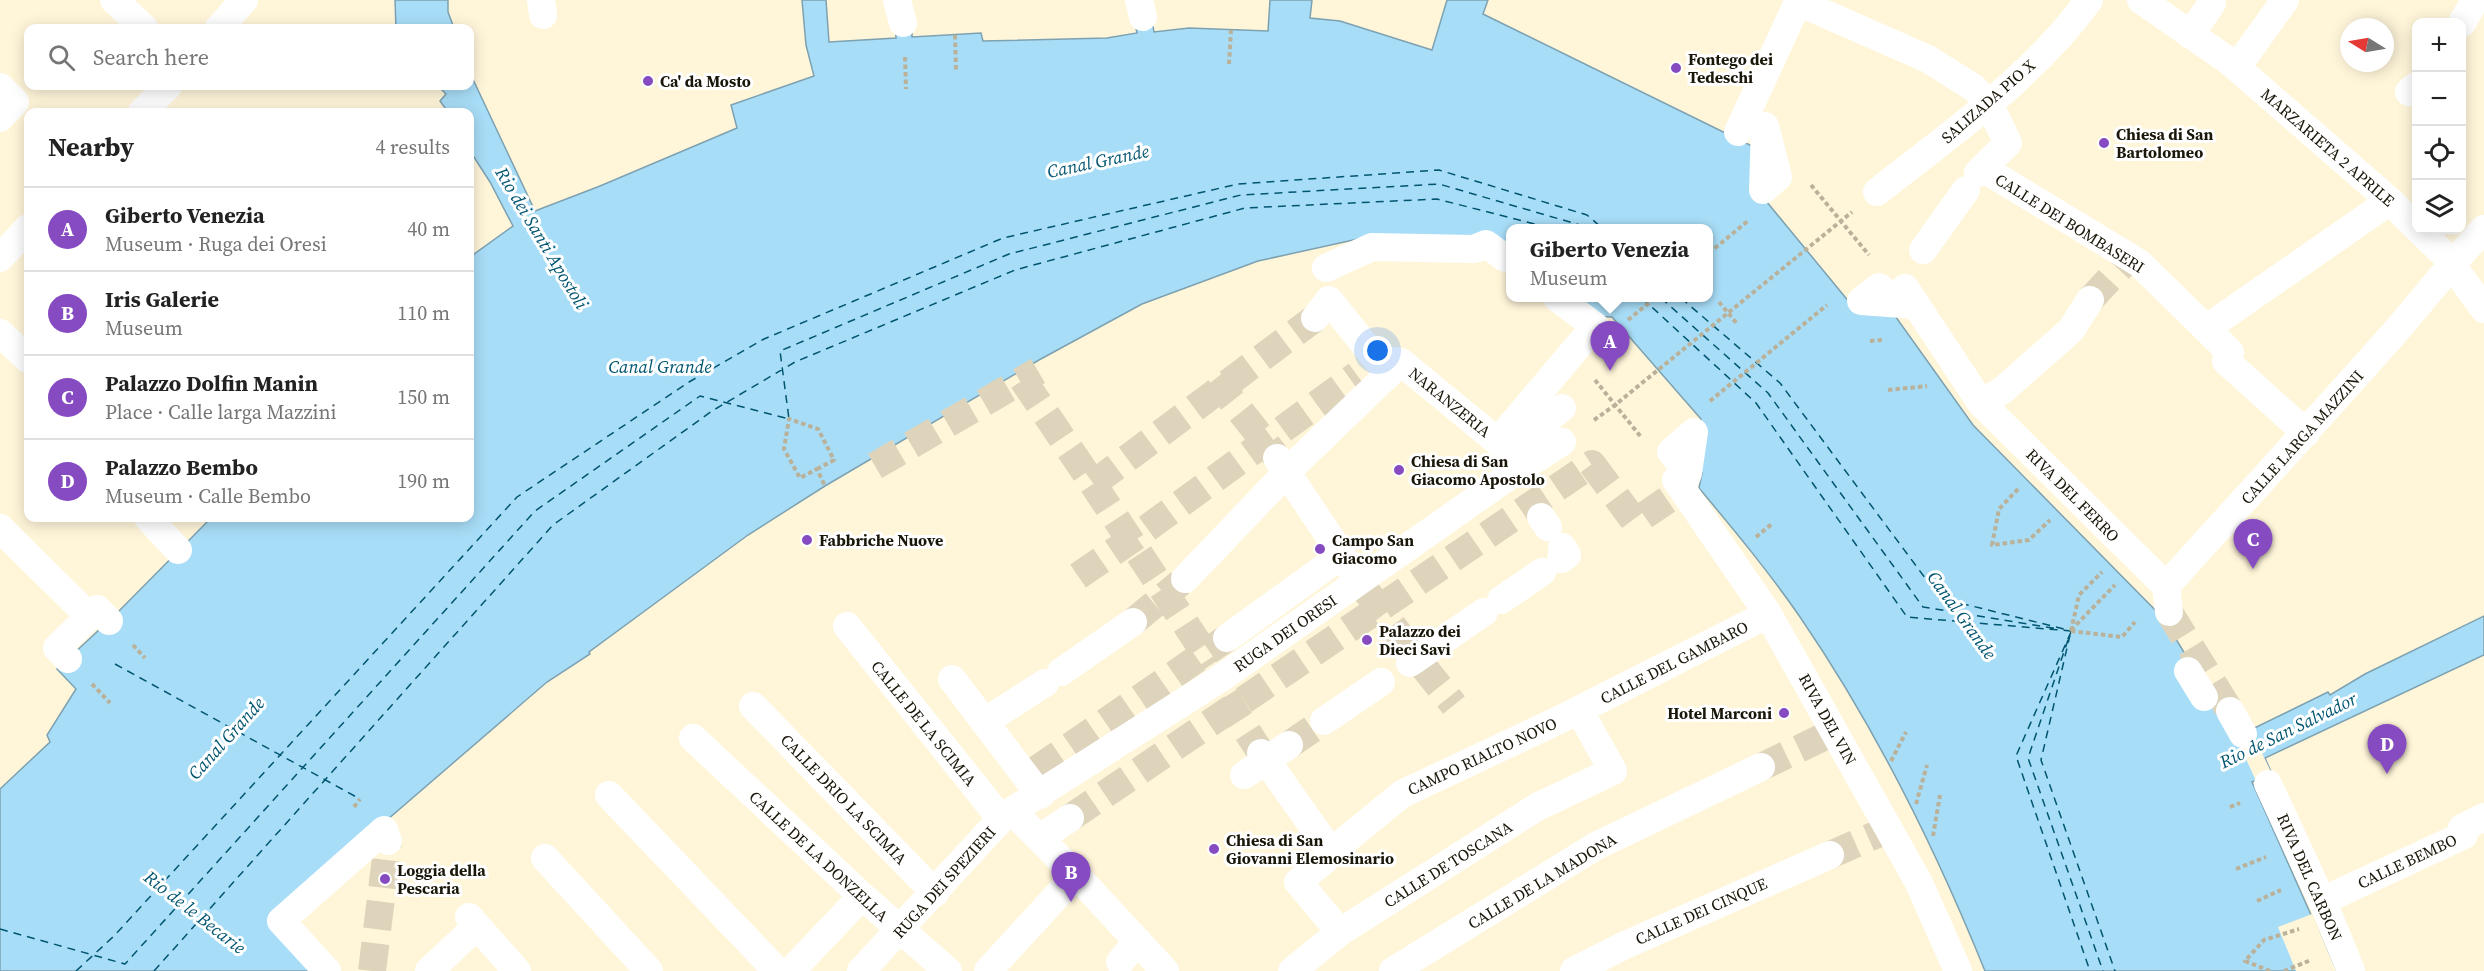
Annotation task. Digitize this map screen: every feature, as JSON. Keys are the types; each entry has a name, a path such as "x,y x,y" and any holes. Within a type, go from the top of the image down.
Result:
{"street":[{"path":"114,0 140,24"},
{"path":"223,24 244,0"},
{"name":"SALIZADA PIO X","path":"1877,192 1989,104 2067,30 2089,0"},
{"name":"MARZARIETA 2 APRILE","path":"2141,0 2237,67 2412,222"},
{"path":"2237,67 2285,0"},
{"path":"1783,148 1751,122 1798,1 1928,59 1974,88 1989,104 2008,143 1976,177 1923,250"},
{"path":"2190,34 2212,3"},
{"name":"CALLE DEI BOMBASERI","path":"1976,177 2130,257 2229,352 2226,361 2306,434"},
{"path":"2206,328 2390,201"},
{"name":"CALLE LARGA MAZZINI","path":"2167,599 2306,434 2409,317 2451,264 2484,229"},
{"path":"0,258 24,232"},
{"name":"MARZARIETA 2 APRILE","path":"2424,234 2451,264 2484,309"},
{"path":"1326,268 1372,247 1474,249 1486,244 1505,258"},
{"name":"RIVA DEL FERRO","path":"1907,299 1981,403 2167,599"},
{"path":"1981,403 2003,390 2071,330 2090,300"},
{"name":"RUGA DEI ORESI","path":"1007,815 1034,781 1218,680 1359,581 1526,443 1595,326 1564,302"},
{"name":"NARANZERIA","path":"1322,309 1378,365 1526,443"},
{"path":"0,333 24,355"},
{"name":"NARANZERIA","path":"1286,463 1378,365"},
{"path":"1185,579 1286,463 1359,581"},
{"name":"RIVA DEL VIN","path":"1679,485 1768,614 1919,883 1958,971"},
{"path":"152,522 178,549"},
{"path":"0,528 86,634"},
{"path":"1415,659 1492,606 1554,546"},
{"path":"1227,638 1342,555"},
{"name":"CALLE DEL GAMBARO","path":"1579,710 1768,614"},
{"path":"984,722 1133,622"},
{"name":"CALLE DE LA SCIMIA","path":"847,626 1007,815 1040,838 1076,875 1129,952 1165,971"},
{"path":"2191,669 2204,697"},
{"path":"952,679 984,722 1034,781"},
{"path":"1324,721 1381,682"},
{"name":"CALLE DRIO LA SCIMIA","path":"753,706 935,892"},
{"name":"CALLE DE TOSCANA","path":"1292,971 1340,932 1537,807 1613,771 1579,710"},
{"name":"CAMPO RIALTO NOVO","path":"1340,932 1298,882 1402,794 1579,710"},
{"name":"CALLE DE LA DONZELLA","path":"693,738 862,896 948,971"},
{"path":"1265,758 1328,856"},
{"name":"CALLE DE LA MADONA","path":"1393,971 1596,846 1761,767"},
{"name":"RIVA DEL CARBON","path":"2268,784 2322,901 2351,971"},
{"path":"609,795 777,971"},
{"name":"RUGA DEI SPEZIERI","path":"861,971 1007,815"},
{"name":"CALLE BEMBO","path":"2322,901 2463,835 2462,828 2484,817"},
{"path":"1040,838 1070,818"},
{"path":"327,971 281,921 384,830 388,841"},
{"name":"CALLE DEI CINQUE","path":"1574,971 1623,946 1830,855"},
{"path":"545,858 650,971"},
{"path":"988,971 1076,875"},
{"path":"790,971 862,896"},
{"path":"436,969 473,922 517,971"}],"path":[{"path":"1229,64 1231,30"},
{"path":"955,35 956,71"},
{"path":"1811,184 1876,264"},
{"path":"1615,405 1840,221"},
{"path":"1719,302 1738,325"},
{"path":"1747,370 1782,342"},
{"path":"1590,375 1645,441"},
{"path":"789,419 818,429 834,460 817,469 800,478 784,449 789,419"},
{"path":"817,469 825,486"},
{"path":"2020,487 1999,509 1992,545 2029,540 2058,511"},
{"path":"2050,520 2057,527"},
{"path":"1755,537 1773,523"},
{"path":"2094,564 2121,592"},
{"path":"2071,631 2079,595 2102,572"},
{"path":"2071,631 2115,585"},
{"path":"2071,631 2122,637 2136,621"},
{"path":"1891,765 1891,758 1906,732"},
{"path":"1913,814 1927,765"},
{"path":"1933,838 1940,795"},
{"path":"2236,869 2273,854"},
{"path":"2270,971 2245,961 2264,940 2281,934"},
{"path":"2284,971 2294,967"}],"water":[{"path":"395,0 448,0 448,12 452,24 396,24"},
{"name":"Canal Grande","path":"802,0 826,0 829,42 896,38 895,23 912,22 912,37 981,33 983,41 1107,38 1137,33 1135,23 1152,20 1154,32 1189,28 1268,31 1270,0 1312,0 1310,18 1340,21 1432,50 1447,0 1488,0 1483,14 1758,149 1757,190 1850,303 1888,306 1973,425 2163,618 2236,737 2328,692 2330,695 2365,674 2484,616 2484,655 2265,758 2272,774 2252,782 2336,971 1985,971 1946,880 1902,789 1853,701 1788,600 1699,488 1702,473 1694,472 1701,419 1612,317 1591,316 1570,302 1713,302 1713,224 1506,224 1506,255 1367,237 1258,261 1142,304 1039,360 825,486 748,535 589,652 590,654 547,682 271,920 319,971 0,971 0,789 50,742 47,735 76,689 57,669 115,615 207,522 474,522 474,254 513,226 474,157 474,108 445,108 440,101 446,94 442,90 474,90 474,81 535,211 737,128 731,105 814,76 806,45"}],"pier":[{"path":"2251,730 2273,776 2257,783 2236,737"},
{"path":"2312,914 2336,971 2296,971 2278,927"}],"ferry route":[{"path":"76,971 114,936 517,497 689,382 764,339 1003,238 1238,184 1439,170 1587,215 1597,224"},
{"path":"0,929 125,964 535,511 700,396 789,419 780,351 1009,254 1241,195 1439,184 1577,224"},
{"path":"154,971 553,525 712,411 795,362 1015,270 1245,208 1437,199 1534,224"},
{"path":"1646,302 1756,403 1907,617 2071,631"},
{"path":"1666,302 1768,393 1923,607 2058,629"},
{"path":"1686,302 1780,383 1940,598 2064,629"},
{"path":"2071,632 2016,756 2090,971"},
{"path":"2070,635 2041,760 2115,971"},
{"path":"2068,640 2028,758 2103,971"},
{"path":"115,664 360,799"}],"tunnel":[{"path":"2090,300 2130,257"},
{"path":"1023,380 1093,484 1315,318"},
{"path":"875,466 1038,371"},
{"path":"1078,576 1357,375"},
{"path":"1215,379 1275,455"},
{"path":"1070,818 1592,464 1635,522 1670,498"},
{"path":"1093,484 1212,664"},
{"path":"1133,622 1180,583"},
{"path":"1367,592 1412,651"},
{"path":"2169,612 2230,711"},
{"path":"1036,770 1227,638"},
{"path":"1422,665 1454,705"},
{"path":"1225,697 1261,753"},
{"path":"1289,745 1324,721"},
{"path":"1761,767 1834,732"},
{"path":"1830,855 1889,829"},
{"path":"372,971 388,841"}],"place":[{"name":"Fontego dei Tedeschi","path":"1676,68"},
{"name":"Ca' da Mosto","path":"648,81"},
{"name":"Chiesa di San Bartolomeo","path":"2104,143"},
{"name":"Giberto Venezia","path":"1610,371"},
{"name":"Chiesa di San Giacomo Apostolo","path":"1399,470"},
{"name":"Fabbriche Nuove","path":"807,540"},
{"name":"Campo San Giacomo","path":"1320,549"},
{"name":"Palazzo Dolfin Manin","path":"2253,569"},
{"name":"Palazzo dei Dieci Savi","path":"1367,640"},
{"name":"Hotel Marconi","path":"1784,713"},
{"name":"Palazzo Bembo","path":"2387,774"},
{"name":"Chiesa di San Giovanni Elemosinario","path":"1214,849"},
{"name":"Loggia della Pescaria","path":"385,879"},
{"name":"Iris Galerie","path":"1071,902"}],"water label":[{"name":"Rio dei Santi Apostoli","path":"542,238"},
{"name":"Rio de San Salvador","path":"2288,730"},
{"name":"Rio de le Becarie","path":"195,912"}]}
